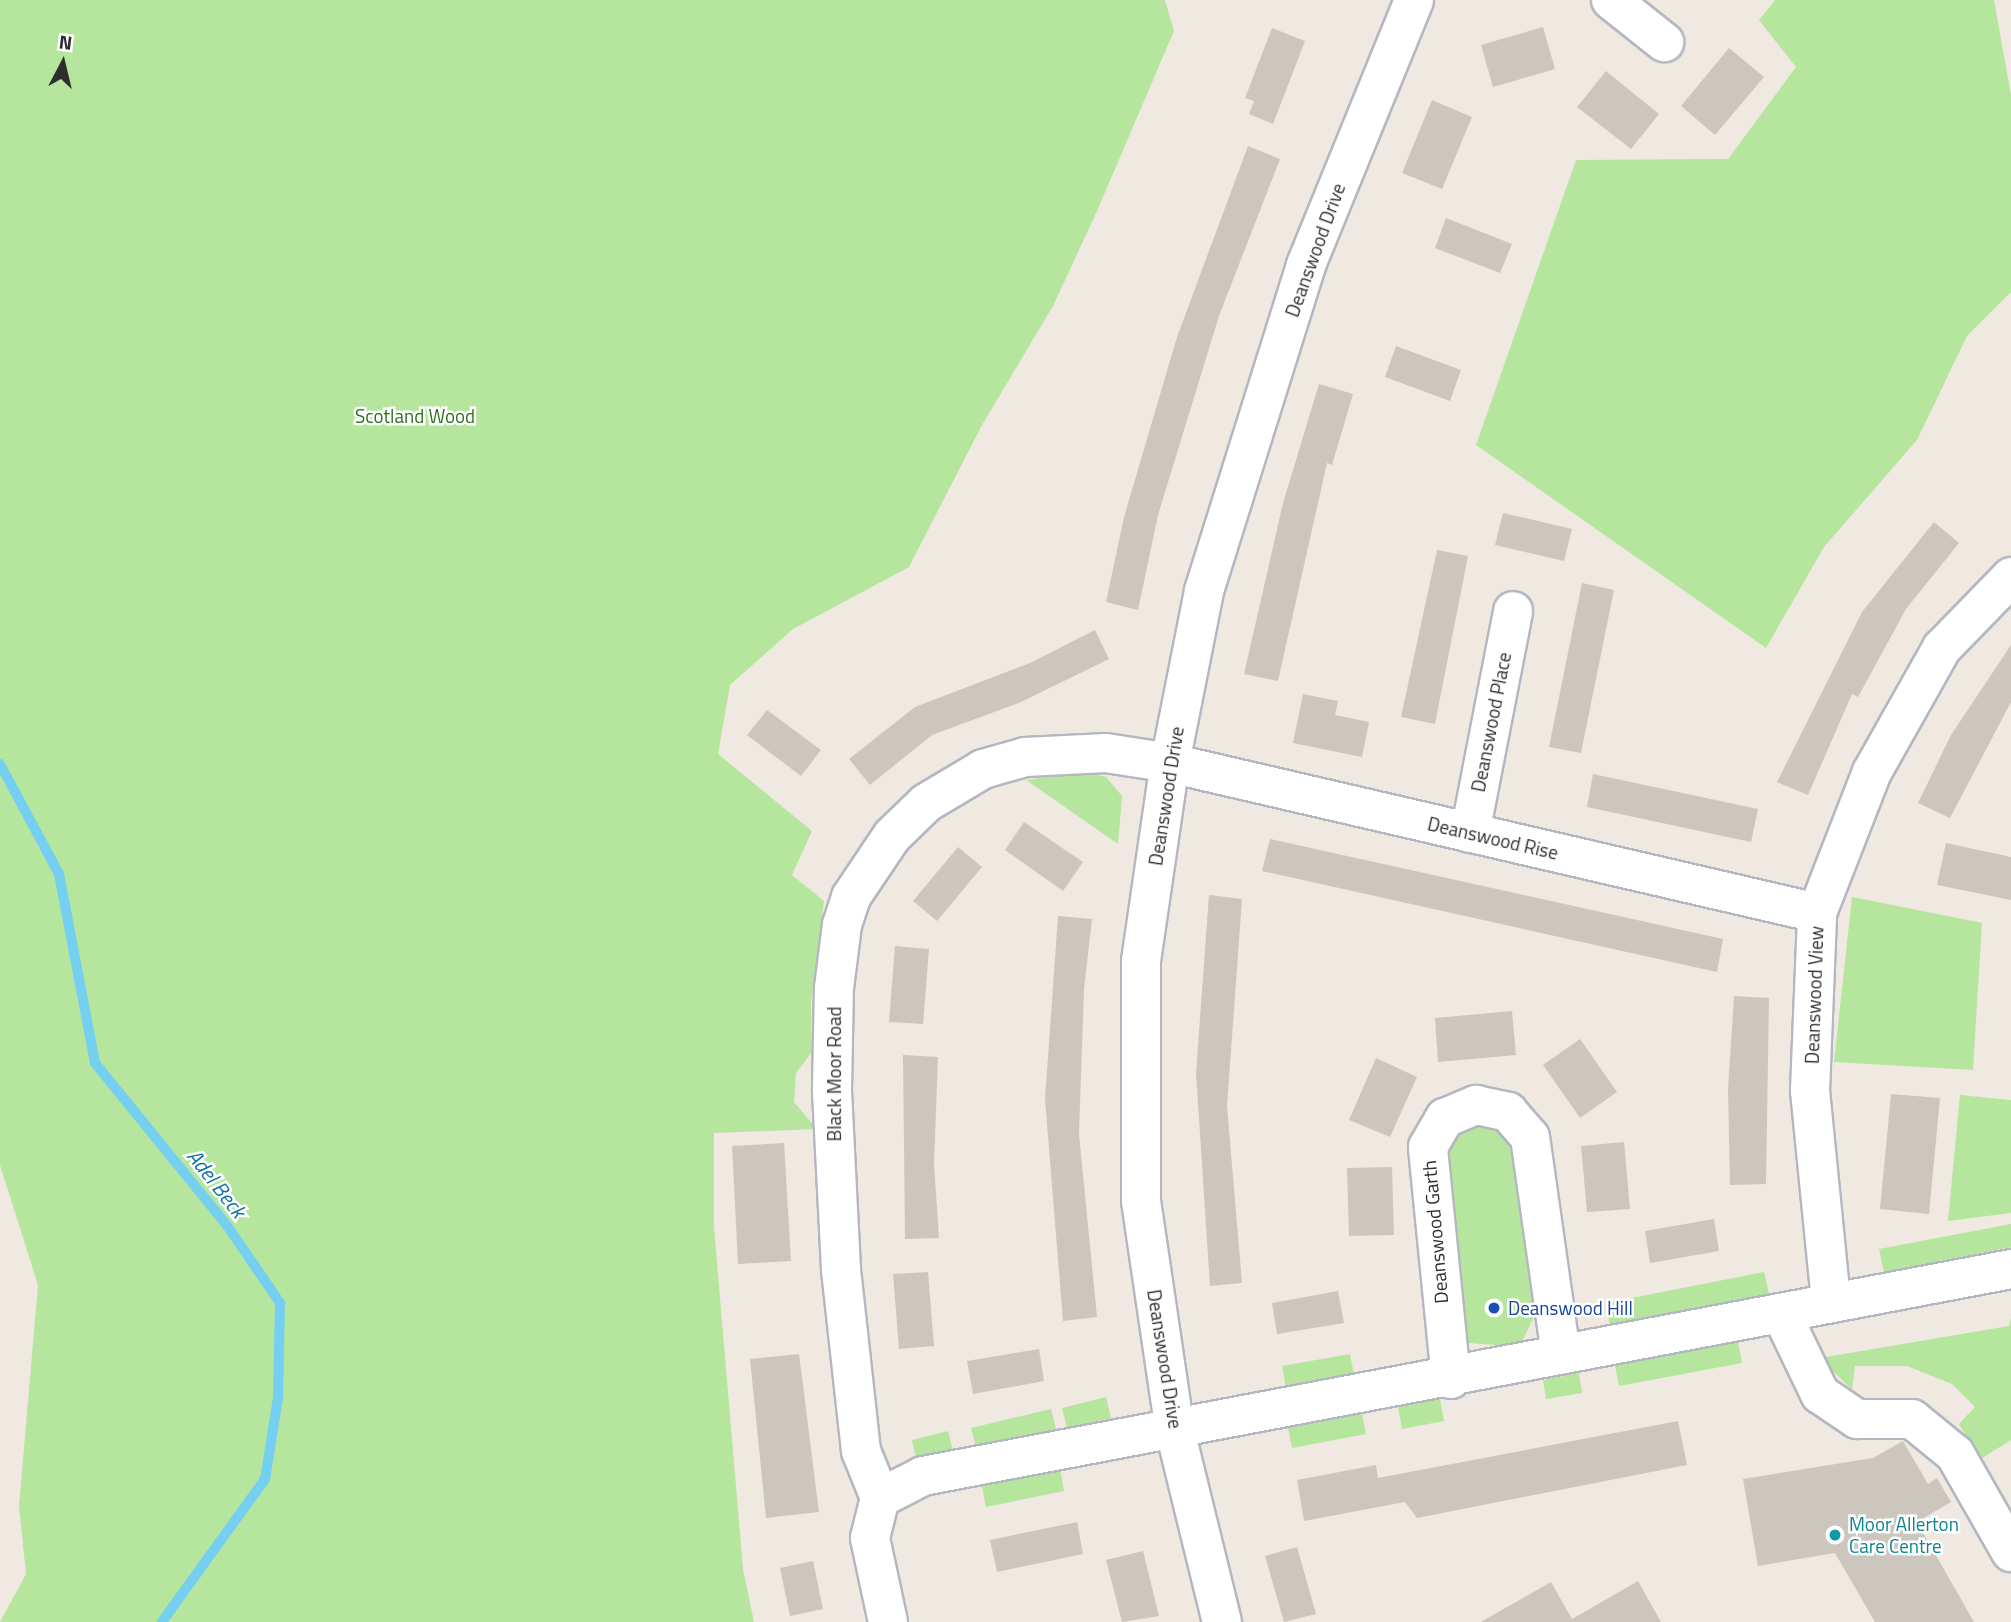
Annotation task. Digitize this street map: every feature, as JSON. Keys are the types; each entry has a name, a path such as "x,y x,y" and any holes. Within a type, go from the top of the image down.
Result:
{"street":[{"path":"1611,0 1664,42"},
{"name":"Deanswood Drive","path":"1222,1622 1175,1431 1141,1201 1141,961 1170,763 1204,591 1306,265 1401,5"},
{"name":"Deanswood View","path":"1831,1301 1810,1091 1817,913 1872,772 1942,648 2011,577"},
{"name":"Deanswood Place","path":"1470,833 1513,611"},
{"name":"Black Moor Road","path":"880,1497 861,1451 835,1179 834,988 842,925 851,897 908,818 983,769 1066,751 1170,763"},
{"name":"Deanswood Rise","path":"1170,763 1817,913"},
{"name":"Deanswood Garth","path":"1451,1379 1428,1147 1445,1118 1476,1105 1508,1112 1530,1138 1561,1355"},
{"path":"888,1622 870,1538 880,1497 923,1476 1451,1379 1561,1355 1782,1315 1831,1301 2011,1269"},
{"path":"1782,1315 1820,1394 1857,1419 1912,1419 1955,1454 2011,1552"}],"green space":[{"name":"Scotland Wood","path":"0,0 1165,0 1174,31 1097,211 1053,306 982,425 909,567 793,629 730,685 718,754 812,831 792,875 824,901 811,1001 812,1052 796,1073 794,1102 817,1129 714,1133 714,1227 743,1569 754,1622 0,1622 26,1574 19,1506 38,1285 0,1165"},
{"path":"1775,0 1994,0 2011,95 2011,292 1967,336 1917,440 1824,547 1766,648 1476,445 1576,160 1728,159 1796,67 1759,20"},
{"path":"1082,772 1106,777 1122,796 1118,844 1026,780"},
{"path":"1852,897 1982,923 1973,1070 1834,1062"},
{"path":"1960,1095 2011,1100 2011,1213 1948,1221"},
{"path":"1488,1118 1519,1146 1536,1312 1522,1342 1507,1346 1469,1343 1460,1332 1443,1175 1450,1135"},
{"path":"2011,1224 2011,1247 1884,1272 1879,1249"},
{"path":"1764,1272 1769,1294 1610,1326 1606,1303"},
{"path":"2011,1317 2011,1440 1979,1460 1959,1424 1975,1407 1952,1384 1907,1366 1855,1366 1852,1390 1827,1365 1826,1357 2009,1326"},
{"path":"1738,1342 1742,1363 1619,1386 1615,1365"},
{"path":"1350,1354 1354,1375 1286,1388 1282,1366"},
{"path":"1579,1373 1582,1393 1546,1399 1543,1380"},
{"path":"1106,1397 1111,1418 1067,1428 1062,1408"},
{"path":"1440,1399 1444,1421 1402,1429 1398,1407"},
{"path":"1051,1409 1056,1429 976,1447 971,1428"},
{"path":"1362,1414 1366,1434 1292,1448 1288,1428"},
{"path":"948,1431 953,1451 916,1459 912,1440"},
{"path":"1060,1469 1064,1491 986,1507 982,1486"}],"building":[{"path":"1543,27 1555,69 1493,87 1481,45"},
{"path":"1272,28 1305,41 1273,124 1249,114 1254,101 1245,98"},
{"path":"1729,48 1764,77 1715,135 1681,106"},
{"path":"1606,71 1659,114 1631,149 1577,107"},
{"path":"1432,100 1472,117 1442,189 1402,173"},
{"path":"1248,146 1280,159 1219,316 1158,515 1138,610 1106,602 1124,517 1177,337"},
{"path":"1446,218 1512,244 1500,273 1435,248"},
{"path":"1396,346 1461,370 1450,401 1385,377"},
{"path":"1319,384 1353,394 1332,465 1327,463 1278,681 1244,674 1283,503"},
{"path":"1503,513 1572,529 1564,561 1495,545"},
{"path":"1934,522 1959,543 1906,609 1858,697 1852,694 1808,795 1777,782 1862,612"},
{"path":"1437,550 1468,556 1435,724 1401,717"},
{"path":"1582,583 1614,590 1581,753 1549,747"},
{"path":"1095,630 1109,659 1019,703 932,735 870,785 849,759 915,707 1030,663"},
{"path":"2011,645 2011,702 1950,818 1918,803 1951,735"},
{"path":"1303,694 1338,701 1335,715 1369,722 1362,757 1293,743"},
{"path":"767,710 821,750 801,776 747,735"},
{"path":"1593,774 1758,809 1751,842 1587,807"},
{"path":"1024,822 1083,862 1063,891 1005,850"},
{"path":"1270,839 1723,939 1717,972 1262,871"},
{"path":"1946,843 2011,857 2011,900 1937,885"},
{"path":"958,847 982,867 937,921 913,901"},
{"path":"1209,895 1242,899 1227,1106 1242,1283 1210,1286 1196,1073"},
{"path":"1058,916 1092,919 1084,989 1079,1134 1097,1317 1063,1321 1045,1099"},
{"path":"895,946 929,949 923,1024 889,1022"},
{"path":"1734,996 1769,998 1766,1184 1730,1185 1728,1089"},
{"path":"1512,1011 1516,1055 1438,1062 1435,1018"},
{"path":"1580,1039 1617,1092 1580,1118 1543,1065"},
{"path":"903,1055 938,1057 934,1164 939,1238 905,1239"},
{"path":"1376,1058 1417,1077 1390,1137 1349,1120"},
{"path":"1891,1094 1940,1098 1929,1214 1880,1209"},
{"path":"1624,1142 1630,1209 1587,1212 1581,1146"},
{"path":"784,1143 791,1261 738,1264 732,1146"},
{"path":"1392,1167 1394,1235 1349,1236 1347,1168"},
{"path":"1714,1219 1719,1251 1650,1263 1645,1231"},
{"path":"928,1272 934,1346 899,1349 893,1274"},
{"path":"1338,1291 1344,1323 1277,1334 1272,1303"},
{"path":"1039,1349 1044,1381 973,1394 967,1361"},
{"path":"799,1354 819,1512 766,1518 750,1359"},
{"path":"1678,1421 1687,1465 1417,1518 1405,1502 1304,1521 1297,1480 1376,1465 1378,1478"},
{"name":"Moor Allerton Care Centre","path":"1903,1441 1928,1484 1937,1478 1951,1502 1917,1522 1974,1622 1875,1622 1835,1553 1758,1566 1743,1479 1873,1458"},
{"path":"1077,1522 1083,1554 997,1572 990,1540"},
{"path":"1297,1547 1316,1614 1284,1622 1265,1556"},
{"path":"1143,1551 1159,1616 1122,1622 1106,1560"},
{"path":"813,1561 823,1609 790,1616 780,1568"},
{"path":"1638,1581 1661,1622 1481,1622 1551,1582 1572,1619"}],"waterway":[{"name":"Adel Beck","path":"0,764 59,874 95,1063 226,1224 280,1303 278,1398 265,1479 162,1622"}],"place":[{"name":"Deanswood Hill","path":"1494,1308"},
{"name":"Moor Allerton Care Centre","path":"1835,1535"}]}
